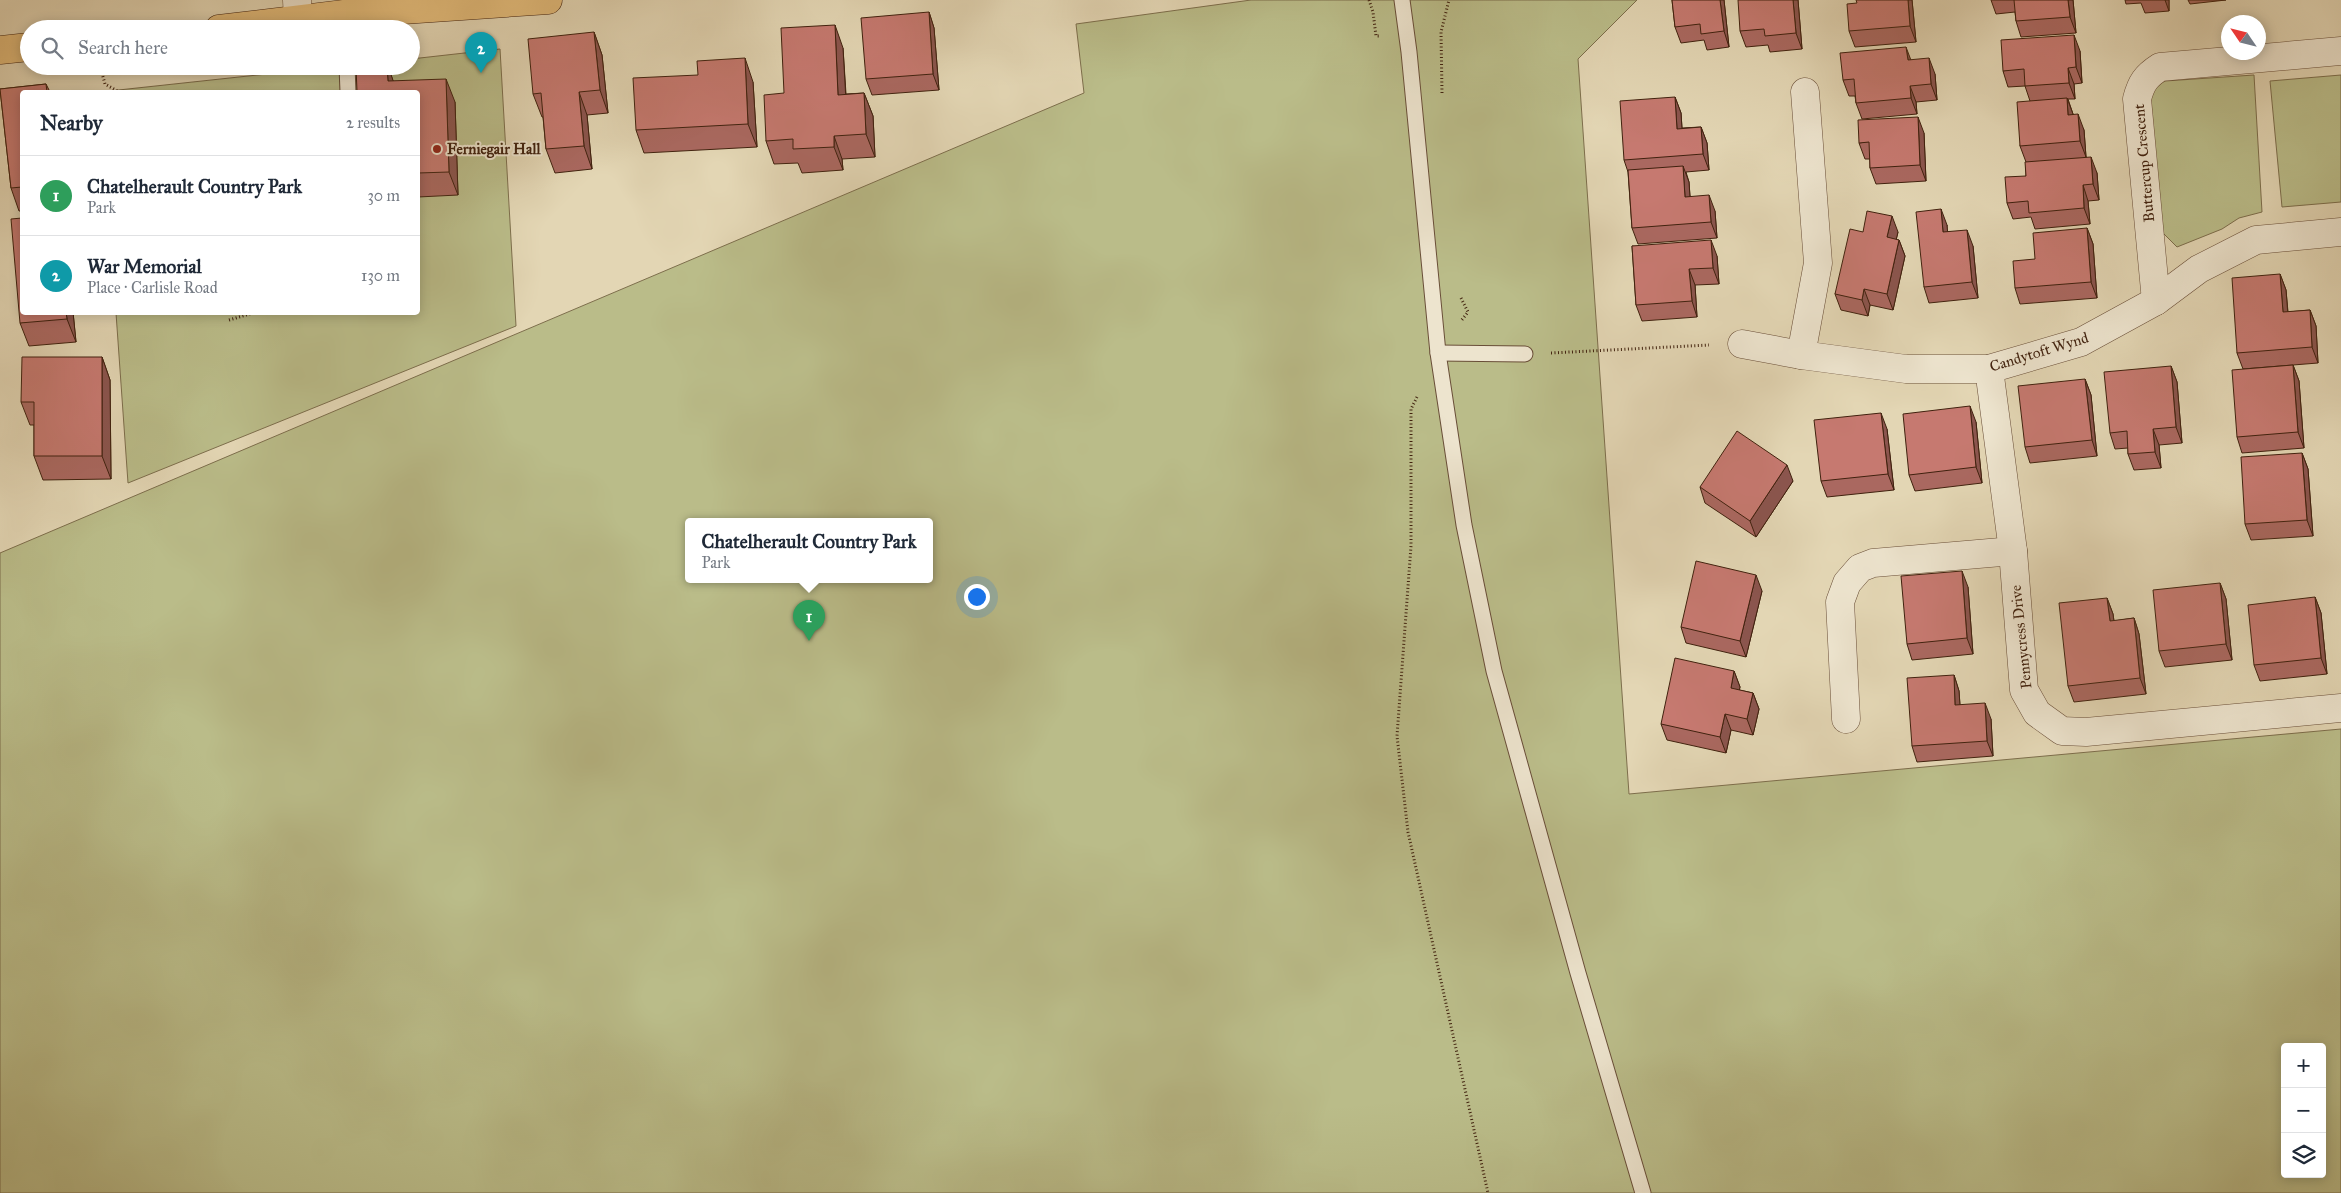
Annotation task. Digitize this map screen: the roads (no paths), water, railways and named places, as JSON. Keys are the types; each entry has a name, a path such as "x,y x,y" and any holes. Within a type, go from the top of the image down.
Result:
{"main road":[{"path":"354,20 548,0"},
{"path":"256,20 297,10 340,20"},
{"path":"0,50 20,49"}],"street":[{"name":"Buttercup Crescent","path":"2156,301 2137,99 2141,84 2160,67 2341,51"},
{"path":"1801,355 1818,263 1805,92"},
{"name":"Candytoft Wynd","path":"1742,344 1801,355 1906,369 1989,369 2081,342 2156,301 2199,269 2256,240 2341,232"},
{"name":"Pennycress Drive","path":"1989,369 2013,551 2024,690 2037,713 2062,731 2086,732 2341,708"},
{"path":"1846,718 1840,602 1847,583 1860,568 1873,563 2013,551"}],"lane":[{"path":"1402,0 1409,52 1438,352 1464,525 1494,671 1578,973 1643,1193"},
{"path":"347,75 348,90"},
{"path":"1438,352 1525,354"}],"place":[{"name":"War Memorial","path":"481,73"},
{"name":"Ferniegair Hall","path":"437,149"},
{"name":"Chatelherault Country Park","path":"809,641"}]}
